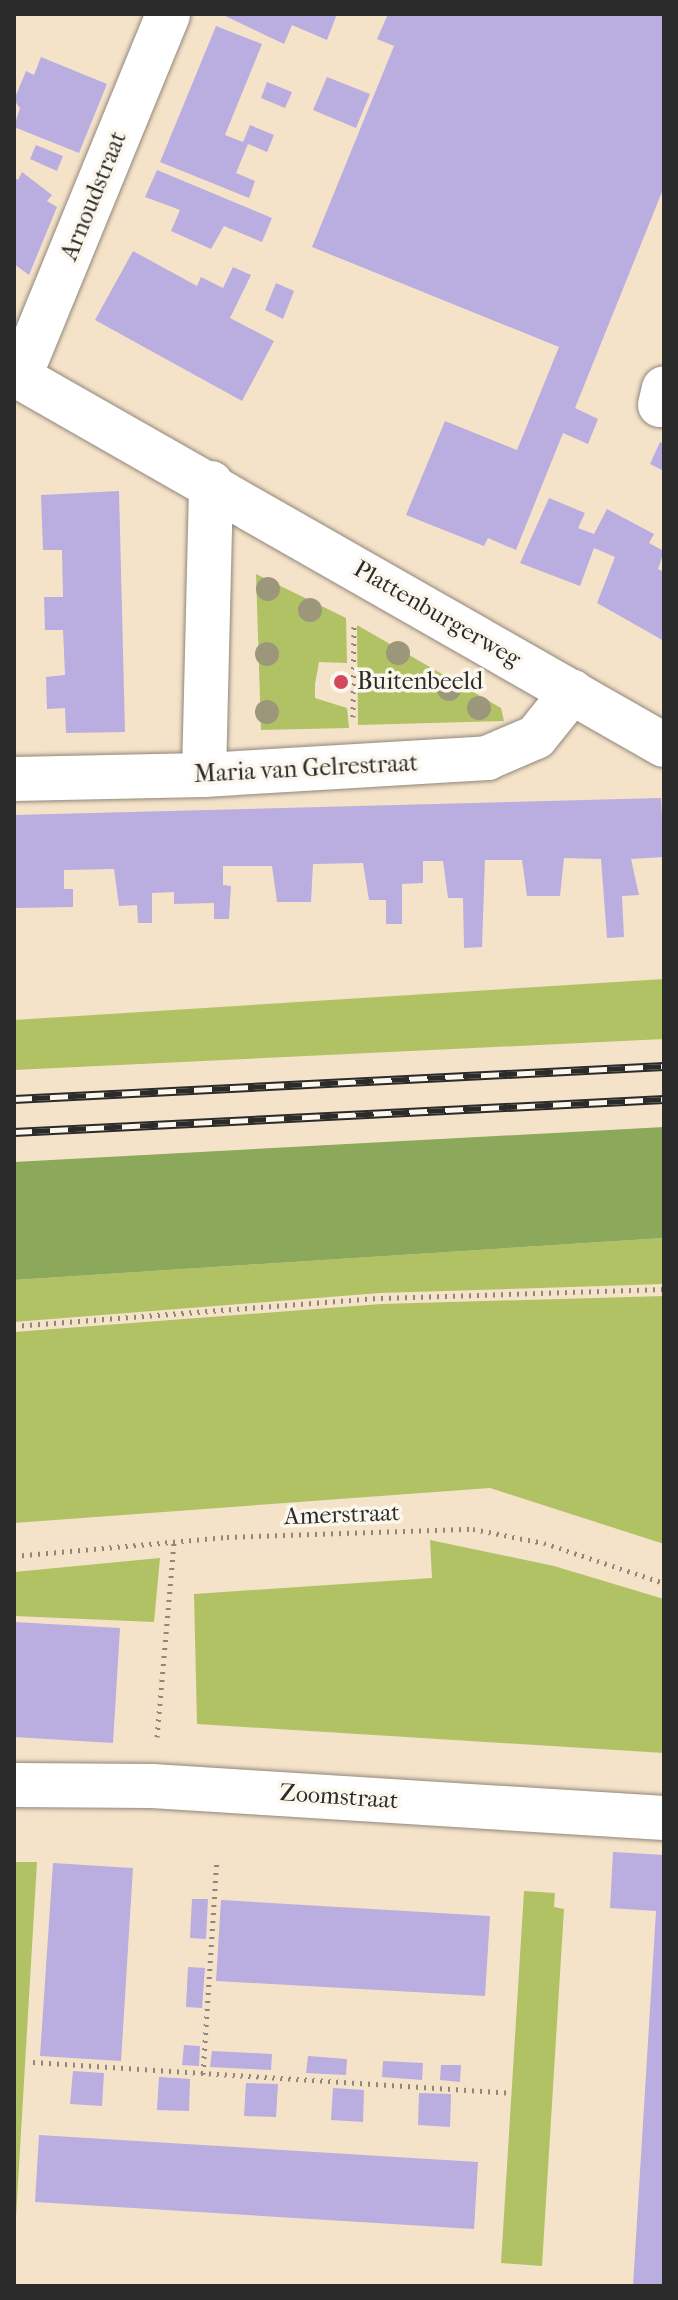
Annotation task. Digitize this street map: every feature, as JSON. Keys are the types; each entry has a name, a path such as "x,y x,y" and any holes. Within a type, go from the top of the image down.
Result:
{"street":[{"name":"Arnoudstraat","path":"17,376 168,14"},
{"name":"Plattenburgerweg","path":"17,376 211,483 664,745"},
{"path":"204,775 211,483"},
{"name":"Maria van Gelrestraat","path":"14,779 204,775 487,758 536,737 572,692"},
{"name":"Zoomstraat","path":"14,1785 152,1786 664,1818"}],"path":[{"path":"354,766 351,629 377,579"},
{"path":"14,1326 381,1298 664,1289"},
{"name":"Amerstraat","path":"14,1556 174,1543 473,1529 544,1543 664,1583"},
{"path":"152,1786 174,1543"},
{"path":"203,2074 217,1860"},
{"path":"33,2062 506,2093"}],"green space":[{"path":"256,574 346,618 347,663 319,662 315,698 347,708 349,728 261,730"},
{"path":"357,625 501,708 504,721 358,725"},
{"path":"664,979 664,1039 14,1070 14,1020"},
{"path":"664,1127 664,1238 14,1280 14,1162"},
{"path":"664,1238 664,1284 380,1293 14,1322 14,1280"},
{"path":"664,1296 664,1544 490,1488 14,1523 14,1332 381,1304"},
{"path":"430,1540 554,1566 664,1599 664,1753 197,1724 194,1594 432,1578"},
{"path":"160,1558 154,1622 14,1616 14,1572"},
{"path":"14,1862 37,1862 14,2251"},
{"path":"524,1891 555,1893 554,1907 564,1909 542,2266 501,2263"}],"building":[{"path":"221,14 337,14 327,40 292,25 284,44"},
{"path":"388,14 664,14 664,187 575,408 598,419 588,444 563,433 516,550 488,538 484,546 406,515 445,421 517,450 559,347 312,247 394,46 377,39"},
{"path":"216,26 262,44 225,135 243,142 250,125 274,135 267,152 248,144 236,173 255,181 249,198 160,162"},
{"path":"41,57 107,84 79,153 14,127 20,108 14,100 26,71 34,75"},
{"path":"327,77 370,94 356,128 313,110"},
{"path":"267,82 292,92 285,108 261,98"},
{"path":"36,145 63,156 57,171 30,159"},
{"path":"157,170 272,218 262,242 224,226 211,249 171,231 180,210 145,197"},
{"path":"22,172 52,195 47,201 57,207 29,275 14,264 14,177 18,180"},
{"path":"133,251 197,286 201,277 223,288 233,267 251,275 230,318 274,341 242,401 95,320"},
{"path":"276,283 294,291 283,319 265,310"},
{"path":"660,442 664,444 664,471 650,464"},
{"path":"119,491 125,732 66,733 65,708 47,709 46,677 65,675 63,630 45,630 44,597 63,597 62,550 43,550 41,495"},
{"path":"549,498 585,513 578,528 594,534 607,509 654,534 649,543 664,551 658,569 664,572 664,641 597,603 615,557 594,548 580,586 520,563"},
{"path":"661,798 664,857 631,859 639,895 622,896 624,937 607,938 601,859 564,858 560,896 527,896 522,860 485,860 482,947 464,948 463,898 448,898 443,861 423,861 423,883 402,884 402,924 386,924 386,900 369,900 363,863 313,864 311,902 277,902 272,866 223,866 223,885 231,886 229,919 214,919 214,903 174,904 174,892 152,893 152,923 138,923 137,905 119,906 114,869 64,870 64,889 73,889 73,907 14,908 14,815"},
{"path":"14,1622 120,1628 113,1743 14,1737"},
{"path":"613,1852 664,1855 664,2286 633,2286 656,1911 610,1908"},
{"path":"53,1863 133,1868 121,2061 40,2056"},
{"path":"192,1899 208,1899 206,1939 190,1938"},
{"path":"221,1900 490,1916 485,1996 216,1981"},
{"path":"188,1967 205,1968 202,2008 186,2007"},
{"path":"184,2045 200,2046 199,2066 182,2065"},
{"path":"212,2051 272,2054 271,2070 210,2067"},
{"path":"308,2056 347,2059 346,2075 306,2073"},
{"path":"383,2061 423,2063 422,2080 382,2077"},
{"path":"441,2065 461,2065 460,2082 440,2080"},
{"path":"73,2071 104,2073 102,2106 70,2104"},
{"path":"159,2077 190,2079 189,2111 157,2110"},
{"path":"246,2083 278,2084 276,2117 244,2116"},
{"path":"333,2088 364,2090 363,2122 331,2120"},
{"path":"419,2093 451,2094 450,2127 418,2125"},
{"path":"39,2135 478,2162 474,2229 35,2202"}],"railway":[{"path":"14,1099 664,1066"},
{"path":"14,1132 664,1099"}],"place":[{"name":"Buitenbeeld","path":"341,682"}]}
